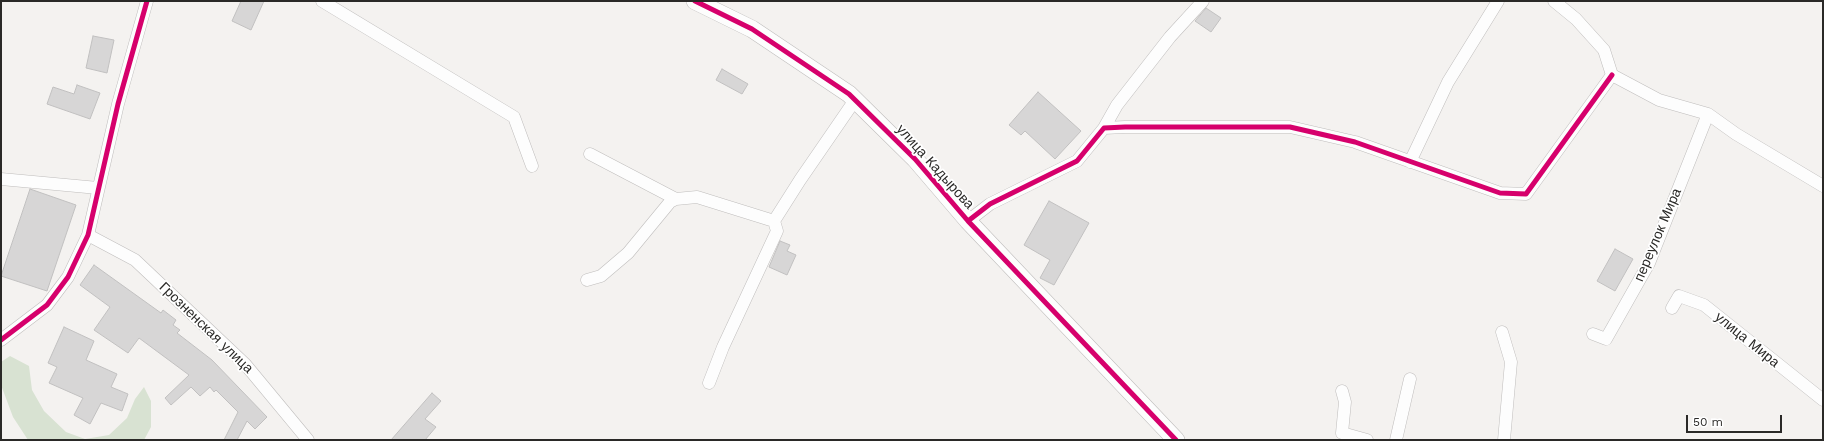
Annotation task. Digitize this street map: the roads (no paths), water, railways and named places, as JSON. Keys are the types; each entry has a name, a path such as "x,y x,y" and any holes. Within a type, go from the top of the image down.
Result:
{"street":[{"path":"1,340 47,305 68,277 88,235 118,104 147,1"},
{"path":"322,1 514,117 532,166"},
{"name":"улица Кадырова","path":"695,1 752,29 849,94 916,159 968,221 1176,440"},
{"path":"968,221 990,204 1078,161 1104,128 1117,105 1170,37 1203,1"},
{"path":"1410,162 1448,82 1498,1"},
{"path":"1554,1 1576,19 1604,50 1612,75 1659,100 1708,114 1736,134 1823,186"},
{"path":"1104,128 1290,127 1355,142 1500,193 1526,194 1612,75"},
{"path":"709,383 723,347 777,231 774,221 800,180 855,100"},
{"name":"переулок Мира","path":"1593,334 1606,339 1649,263 1708,114"},
{"path":"590,154 676,199"},
{"path":"1,180 98,188"},
{"path":"587,280 601,276 628,253 670,202 676,199 697,197 774,221"},
{"name":"Грозненская улица","path":"88,235 135,260 245,364 308,440"},
{"name":"улица Мира","path":"1672,308 1680,296 1704,305 1823,400"},
{"path":"1502,332 1511,362 1504,440"},
{"path":"1396,440 1410,379"},
{"path":"1342,391 1345,402 1342,433 1367,440"}]}
